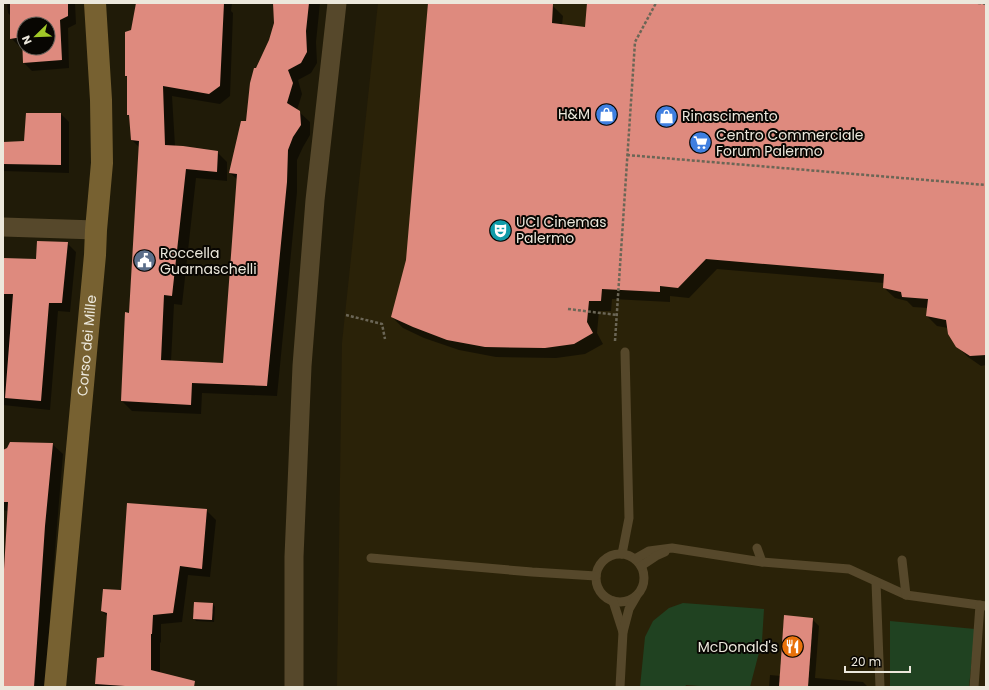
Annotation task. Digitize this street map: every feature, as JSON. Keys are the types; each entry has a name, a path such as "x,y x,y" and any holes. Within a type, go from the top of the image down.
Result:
{"street":[{"name":"Corso dei Mille","path":"55,687 95,255 102,163 101,100 95,3"},
{"path":"294,687 294,557 302,366 315,200 337,3"},
{"path":"3,227 96,230"}],"lane":[{"path":"622,554 629,518 625,352"},
{"path":"638,563 649,551 672,548 762,562 849,569 906,595 983,605 974,687"},
{"path":"757,548 762,562"},
{"path":"622,554 629,556 638,563 644,573 642,590 629,600 621,602 613,601 605,597 597,584 596,576 602,562 614,555 622,554"},
{"path":"371,558 596,576"},
{"path":"902,560 906,595"},
{"path":"876,582 880,687"},
{"path":"620,687 623,632 629,609 636,596"},
{"path":"613,601 623,632"}],"path":[{"path":"615,342 635,42 656,3"},
{"path":"978,3 986,4"},
{"path":"627,155 986,185"},
{"path":"568,308 617,315"},
{"path":"346,315 382,324 385,339"}],"shaded area":[{"name":"Centro Commerciale Forum Palermo","path":"378,3 986,3 986,687 337,687 342,343"}],"green space":[{"path":"683,603 764,609 762,641 750,687 686,685 685,687 640,687 645,637 653,621 669,608"},
{"path":"890,621 975,629 969,687 890,687"}],"building":[{"path":"10,3 68,3 68,16 60,20 62,60 23,63 23,56 56,56 56,16 16,16 16,38 10,39"},
{"path":"136,3 224,3 220,86 209,94 163,86 165,145 218,151 217,172 186,169 172,296 164,295 161,360 223,363 237,174 229,173 241,121 246,121 250,83 254,68 256,68 269,40 274,23 273,3 309,3 306,31 307,52 301,63 288,70 293,83 287,103 300,111 301,125 293,137 288,150 287,182 267,386 192,383 191,405 121,401 125,312 129,313 139,141 131,140 129,115 127,115 125,32 131,30"},
{"name":"Centro Commerciale Forum Palermo","path":"428,3 553,4 552,23 585,27 587,3 986,3 986,355 970,356 956,347 948,334 946,320 926,316 928,299 902,297 901,292 883,288 884,274 706,259 678,288 660,286 660,292 602,289 601,301 589,301 587,322 593,333 574,344 545,348 485,347 447,340 391,317 406,260"},
{"path":"26,113 61,113 61,165 3,164 3,142 24,141"},
{"path":"37,241 68,242 62,303 49,303 41,401 5,398 13,294 3,294 3,258 36,259"},
{"path":"10,442 53,443 45,526 34,687 3,687 3,586 8,502 3,502 3,450 7,448"},
{"path":"127,503 207,509 202,569 180,566 173,613 153,615 151,634 151,670 195,681 194,687 140,687 95,684 97,658 104,657 107,613 101,611 103,589 121,590"},
{"path":"194,602 213,603 212,620 193,619"},
{"path":"784,615 813,618 808,687 779,687"}],"place":[{"name":"H&M","path":"606,114"},
{"name":"Rinascimento","path":"667,116"},
{"name":"Centro Commerciale Forum Palermo","path":"701,143"},
{"name":"UCI Cinemas Palermo","path":"500,230"},
{"name":"Roccella Guarnaschelli","path":"144,261"},
{"name":"McDonald's","path":"793,647"}]}
